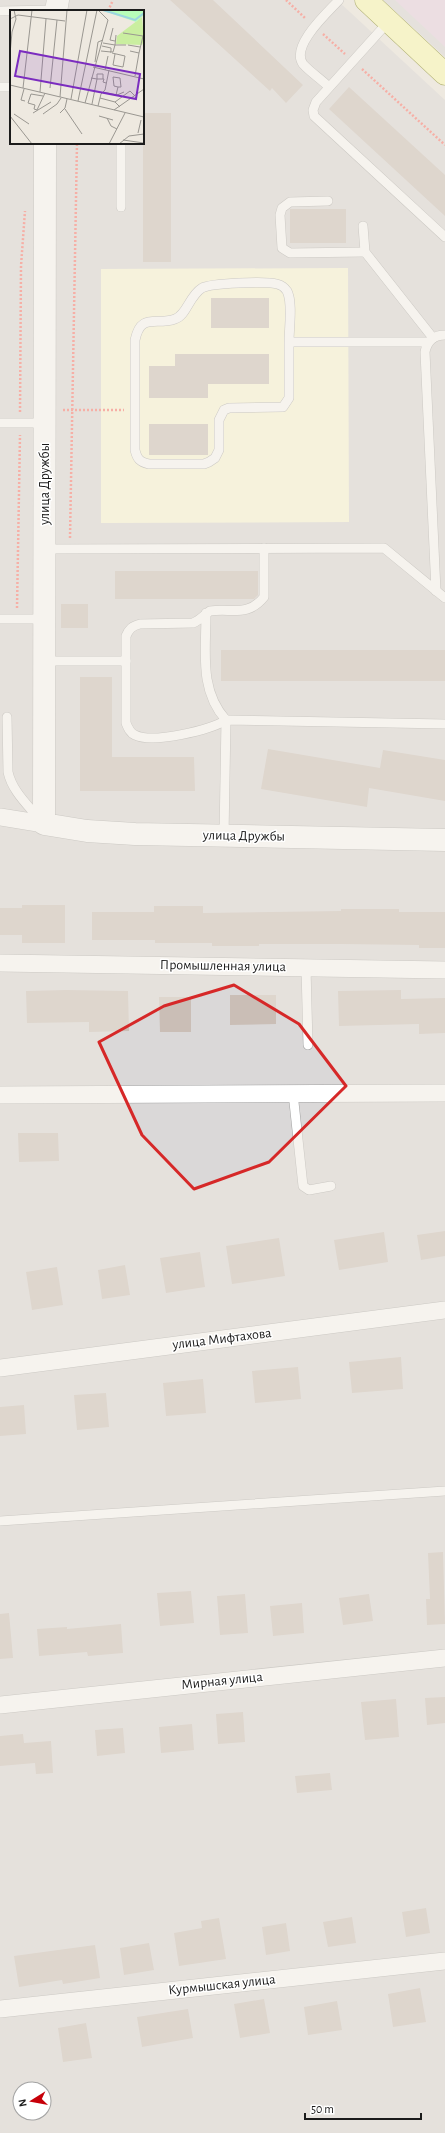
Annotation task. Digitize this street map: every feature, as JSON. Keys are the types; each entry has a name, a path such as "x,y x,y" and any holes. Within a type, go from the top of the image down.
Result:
{"main road":[{"path":"366,0 445,73"}],"street":[{"name":"улица Дружбы","path":"44,824 45,144"},
{"name":"улица Дружбы","path":"1,817 87,831 135,834 445,840"},
{"name":"Промышленная улица","path":"0,963 445,970"},
{"path":"0,1094 445,1093"},
{"name":"улица Мифтахова","path":"0,1368 445,1310"},
{"name":"Мирная улица","path":"0,1705 445,1658"},
{"name":"Курмышская улица","path":"0,2009 445,1960"}],"lane":[{"path":"329,87 303,63 300,58 300,51 302,44 315,27 339,0"},
{"path":"14,10 57,7"},
{"path":"0,11 10,10"},
{"path":"389,21 316,102 313,110 318,122 445,237"},
{"path":"121,144 121,207"},
{"path":"328,202 290,202 285,204 280,215 282,248 290,253 365,252"},
{"path":"363,226 365,252 431,340"},
{"path":"217,284 278,284 283,286 289,298 289,342 289,398 287,404 278,408 229,408 224,410 219,420 219,450 215,458 209,462 196,464 149,464 142,462 137,458 135,450 135,340 137,331 141,325 150,321 176,319 183,314 194,295 203,287 217,284"},
{"path":"289,342 431,340 445,335"},
{"path":"431,340 425,352 436,591"},
{"path":"0,423 20,423 45,416"},
{"path":"264,548 264,597 260,603 249,610 216,610 206,613 193,623 133,625 126,636 126,723 129,731 142,737 181,735 210,728 226,720 445,724"},
{"path":"44,549 384,548 445,598"},
{"path":"206,613 206,682 214,706 226,720 224,836"},
{"path":"0,619 44,619"},
{"path":"44,661 126,661"},
{"path":"8,717 9,780 16,792 44,824"},
{"path":"306,968 308,1045"},
{"path":"293,1093 303,1186 309,1190 331,1186"},
{"path":"0,1521 445,1491"}],"path":[{"path":"108,10 113,0"},
{"path":"286,0 445,145"},
{"path":"70,550 76,144"},
{"path":"17,619 21,266 25,205"},
{"path":"45,416 73,410 135,410"}],"highlighted area":[{"path":"234,985 299,1024 346,1086 269,1162 194,1189 142,1135 99,1042 164,1006"}],"shaded area":[{"path":"0,0 337,0 445,100 445,2133 0,2133"},
{"path":"383,0 445,0 445,57"},
{"path":"395,0 445,0 445,47"},
{"path":"348,268 349,522 101,523 101,269"}],"building":[{"path":"170,0 213,0 303,85 286,103 272,88 270,91"},
{"path":"349,87 445,175 445,216 329,109"},
{"path":"144,113 171,113 171,262 143,262"},
{"path":"290,209 346,209 346,243 290,243"},
{"path":"211,298 269,298 269,328 211,328"},
{"path":"175,354 269,354 269,384 208,384 208,398 149,398 149,366 175,366"},
{"path":"149,424 208,424 208,455 149,455"},
{"path":"115,571 258,571 258,595 254,599 115,599"},
{"path":"61,604 88,604 88,628 61,628"},
{"path":"221,650 445,650 445,681 221,681"},
{"path":"80,677 112,677 112,757 194,757 195,791 80,791"},
{"path":"268,749 380,768 383,750 445,760 445,801 369,788 367,807 261,789"},
{"path":"22,905 65,905 65,943 22,943 22,935 0,935 0,908 22,908"},
{"path":"154,906 203,906 203,913 341,911 341,909 399,909 399,912 445,912 445,948 419,948 419,945 341,944 259,944 259,946 212,946 212,943 155,943 155,940 92,940 92,912 154,912"},
{"path":"401,990 401,999 445,998 445,1033 419,1034 419,1024 339,1026 338,991"},
{"path":"26,991 128,991 129,1031 89,1032 89,1022 27,1023"},
{"path":"230,995 276,995 276,1024 230,1025"},
{"path":"159,997 191,997 191,1032 160,1032"},
{"path":"18,1133 58,1133 59,1161 19,1162"},
{"path":"445,1231 445,1256 421,1260 417,1235"},
{"path":"384,1232 388,1262 339,1270 334,1240"},
{"path":"279,1238 285,1276 232,1284 226,1246"},
{"path":"200,1252 205,1287 166,1293 160,1258"},
{"path":"125,1265 130,1295 102,1299 98,1270"},
{"path":"57,1267 63,1305 32,1310 26,1272"},
{"path":"401,1357 403,1389 352,1393 349,1362"},
{"path":"298,1367 301,1399 255,1403 252,1371"},
{"path":"203,1379 206,1413 166,1416 163,1383"},
{"path":"106,1393 109,1427 77,1430 74,1395"},
{"path":"24,1405 26,1434 0,1436 0,1407"},
{"path":"443,1552 445,1624 427,1625 426,1599 430,1599 428,1553"},
{"path":"191,1591 194,1623 160,1626 157,1593"},
{"path":"245,1594 248,1633 220,1635 217,1596"},
{"path":"369,1594 373,1621 343,1625 339,1598"},
{"path":"302,1603 304,1633 273,1636 270,1606"},
{"path":"9,1613 13,1658 0,1659 0,1614"},
{"path":"121,1624 123,1653 88,1656 87,1652 39,1656 37,1629 67,1627 67,1629"},
{"path":"445,1697 445,1723 427,1725 425,1698"},
{"path":"396,1699 399,1737 365,1740 361,1702"},
{"path":"243,1712 245,1742 218,1744 216,1714"},
{"path":"192,1724 194,1750 161,1753 159,1727"},
{"path":"123,1728 125,1753 97,1756 95,1730"},
{"path":"23,1734 24,1743 51,1741 53,1773 36,1774 35,1763 0,1766 0,1736"},
{"path":"330,1773 332,1790 297,1793 295,1776"},
{"path":"426,1908 430,1933 406,1937 402,1912"},
{"path":"352,1917 356,1943 328,1947 323,1922"},
{"path":"219,1918 226,1959 179,1966 174,1933 202,1928 201,1921"},
{"path":"286,1923 290,1951 266,1955 262,1927"},
{"path":"149,1943 154,1970 124,1975 120,1948"},
{"path":"95,1945 100,1978 63,1984 62,1980 19,1987 14,1956"},
{"path":"420,1988 426,2022 393,2027 388,1994"},
{"path":"264,1999 270,2033 240,2038 234,2004"},
{"path":"337,2001 342,2030 308,2035 304,2007"},
{"path":"188,2009 193,2038 142,2047 137,2017"},
{"path":"86,2023 92,2058 63,2062 58,2028"}]}
